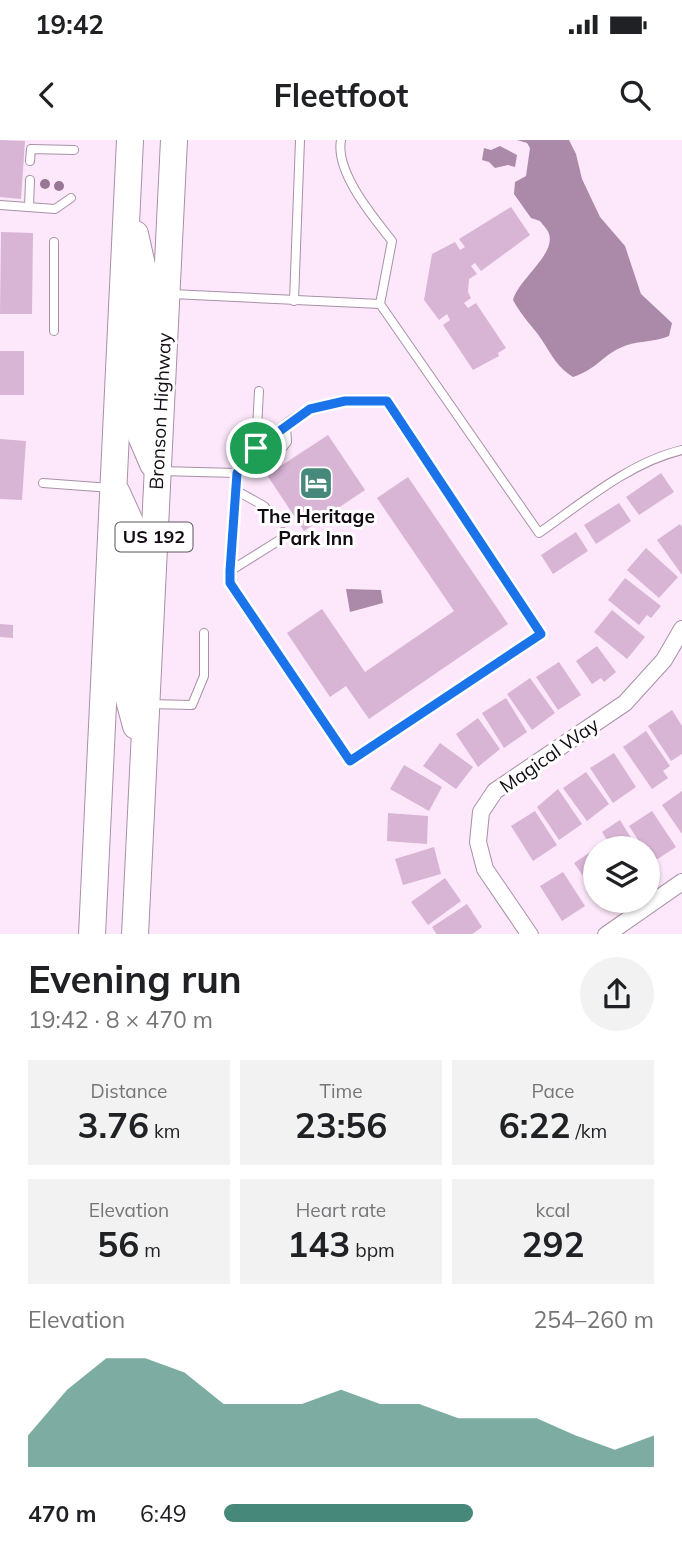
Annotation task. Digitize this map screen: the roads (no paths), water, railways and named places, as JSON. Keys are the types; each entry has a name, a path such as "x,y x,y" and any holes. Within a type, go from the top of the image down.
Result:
{"highway":[{"name":"US 192","path":"93,934 130,140"},
{"name":"Bronson Highway","path":"135,934 174,140"},
{"path":"127,202 146,283 138,418 145,450 157,470"},
{"path":"114,488 126,509 132,531 124,681 143,752"}],"street":[{"name":"Magical Way","path":"530,934 485,869 478,842 481,812 495,791 625,703 664,660 682,629"},
{"path":"606,934 682,882"}],"lane":[{"path":"294,301 300,140"},
{"path":"341,140 339,146 346,175 392,241 380,304 539,533 618,480 666,454 682,450"},
{"path":"30,161 31,149 74,150"},
{"path":"29,207 30,180"},
{"path":"0,205 55,209 71,198"},
{"path":"54,242 54,331"},
{"path":"166,294 380,304"},
{"path":"256,448 259,391"},
{"path":"345,401 387,401 541,634 350,761 230,583 237,473 256,448 310,409 345,401"},
{"path":"283,447 287,442 286,426"},
{"path":"244,463 261,460 270,455"},
{"path":"157,470 237,473"},
{"path":"43,483 114,488"},
{"path":"237,491 264,506 272,517"},
{"path":"230,571 285,536 283,532"},
{"path":"146,704 192,705 204,676 204,633"}],"place":[{"name":"The Heritage Park Inn","path":"316,483"}]}
